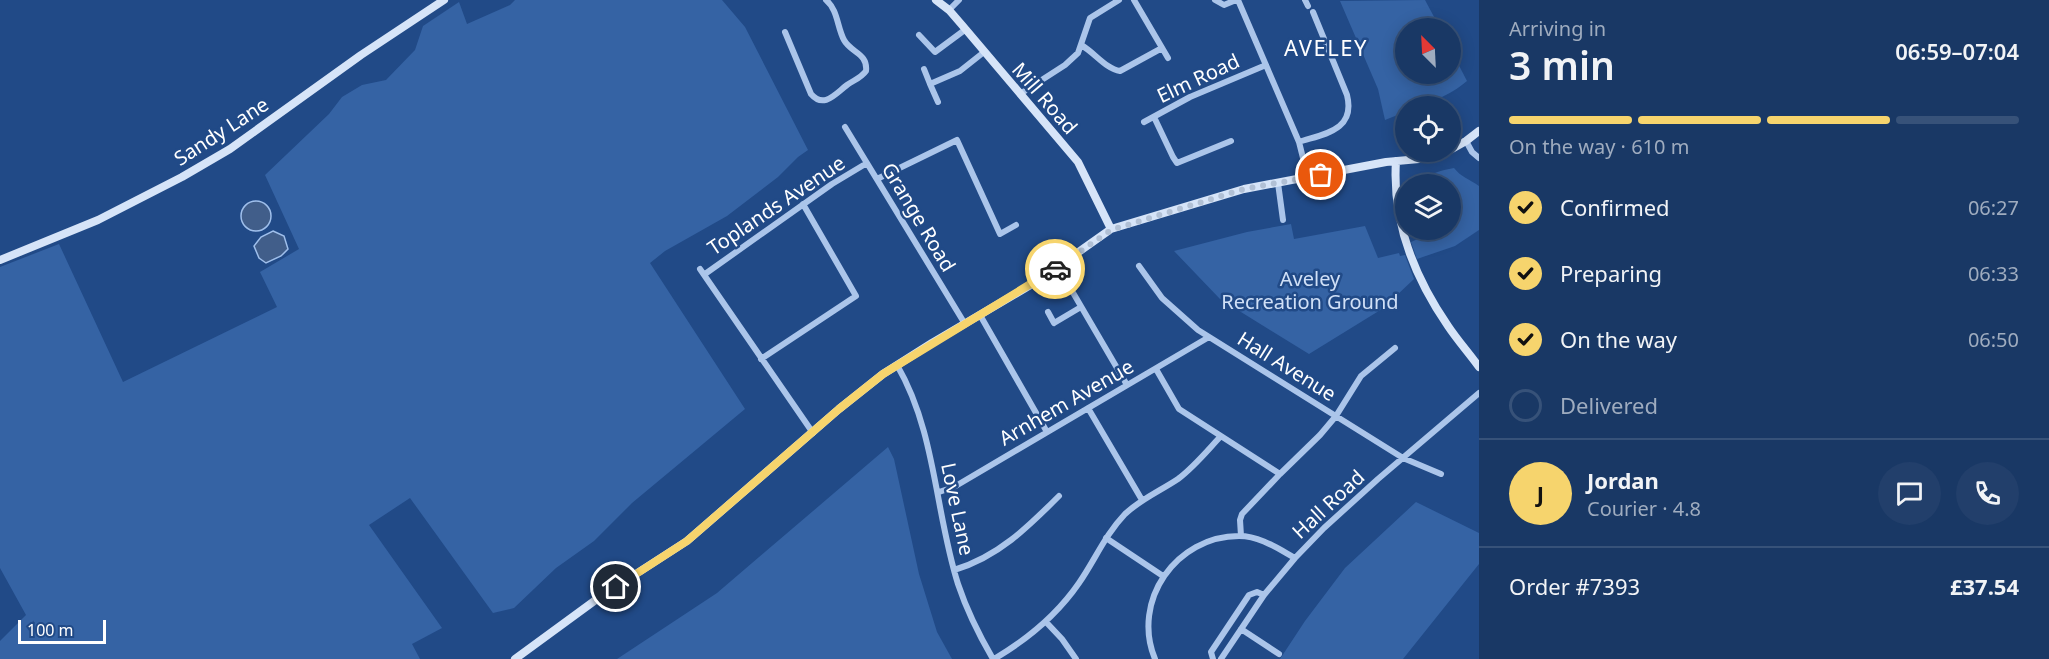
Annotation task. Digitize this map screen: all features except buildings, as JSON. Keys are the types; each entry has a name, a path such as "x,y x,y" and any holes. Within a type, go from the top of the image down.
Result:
{"street":[{"name":"Sandy Lane","path":"0,260 98,219 182,177 230,149 361,55 444,0"},
{"path":"785,32 814,98 820,101 829,100 859,78 866,71 866,61 861,54 846,43 832,5 826,0"},
{"name":"Mill Road","path":"936,0 949,10 966,29 1078,162 1111,230"},
{"path":"949,10 960,0"},
{"path":"1020,94 1072,59 1081,45 1090,18 1119,0"},
{"path":"1134,0 1168,58"},
{"path":"1215,0 1224,4 1237,0 1299,142 1308,178"},
{"path":"1299,142 1335,130 1346,118 1349,107 1347,96 1313,12"},
{"path":"919,35 935,52 966,29"},
{"path":"1081,45 1092,51 1112,69 1120,71 1162,48"},
{"path":"930,84 967,67 984,52"},
{"name":"Elm Road","path":"1144,122 1190,97 1266,65"},
{"path":"924,69 938,102"},
{"path":"1154,117 1178,163 1231,141"},
{"name":"Grange Road","path":"845,126 965,324"},
{"path":"1461,144 1479,131"},
{"path":"877,179 957,140 1000,234 1016,225"},
{"path":"1466,141 1472,152 1479,158"},
{"path":"515,659 597,599 687,541 839,409 897,365 1058,267 1111,230 1232,193 1395,161"},
{"path":"1396,162 1397,194 1402,228 1415,266 1449,327 1479,367"},
{"name":"Toplands Avenue","path":"761,359 702,271 867,163"},
{"path":"1278,183 1283,220"},
{"path":"803,204 856,296 761,359 813,433"},
{"name":"Hall Avenue","path":"1139,266 1162,298 1179,315 1209,337 1403,458 1441,474"},
{"path":"1058,267 1127,385"},
{"path":"1048,312 1054,323 1082,307"},
{"path":"980,315 1047,432"},
{"name":"Arnhem Avenue","path":"939,492 954,487 1209,337"},
{"path":"1241,536 1242,514 1311,445 1336,416 1361,376 1395,348"},
{"name":"Love Lane","path":"897,365 916,405 939,492 954,570 969,614 993,659"},
{"path":"1156,369 1179,410 1280,474"},
{"name":"Hall Road","path":"1221,659 1264,595 1324,528 1479,393"},
{"path":"1088,408 1142,500"},
{"path":"993,659 1017,645 1046,622 1067,600 1106,537 1126,514 1142,500 1185,473 1220,436"},
{"path":"954,570 981,560 1009,543 1059,496"},
{"path":"1155,659 1149,643 1151,602 1163,576 1171,566 1195,547 1221,538 1241,536 1266,542 1295,558"},
{"path":"1106,537 1163,576"},
{"path":"1214,659 1211,652 1250,595 1257,592 1264,595"},
{"path":"1046,622 1076,659"},
{"path":"1241,628 1279,654"}],"green space":[{"path":"515,0 722,0 745,27 808,150 778,177 727,216 665,251 650,263 745,409 632,503 594,541 556,568 514,608 493,613 410,498 369,525 442,628 412,644 420,659 0,659 0,641 26,615 0,568 0,267 59,244 123,382 277,307 260,272 299,249 265,175 329,114 342,97 362,85 386,80 415,50 423,26 459,2 467,24 510,5"},
{"path":"1425,0 1435,18 1395,18 1395,84 1461,84 1461,69 1467,81 1444,96 1395,96 1395,116 1385,120 1378,89 1340,1"},
{"path":"1454,168 1460,174 1430,174"},
{"path":"1461,175 1479,186 1479,230 1455,246 1417,259 1411,242 1416,240 1461,240"},
{"name":"Aveley Recreation Ground","path":"1291,224 1294,239 1365,226 1378,258 1399,253 1400,256 1405,255 1414,279 1396,296 1395,301 1309,354 1220,299 1174,251 1247,232"},
{"path":"888,447 894,459 919,574 937,632 952,659 617,659 717,593"},
{"path":"1416,502 1479,533 1479,564 1403,659 1280,659 1345,568"}],"shaded area":[{"path":"256,201 262,202 270,210 270,222 262,230 256,231 250,230 242,222 241,216 242,210 250,202"},
{"path":"273,231 284,236 288,249 281,256 266,263 259,258 254,246 261,237"}],"way so far":[{"path":"1055,269 1111,230 1244,189 1321,175"}],"district":[{"name":"AVELEY","path":"1326,47"}],"route":[{"path":"616,587 687,541 836,414 839,409 883,374 1055,269"}]}
